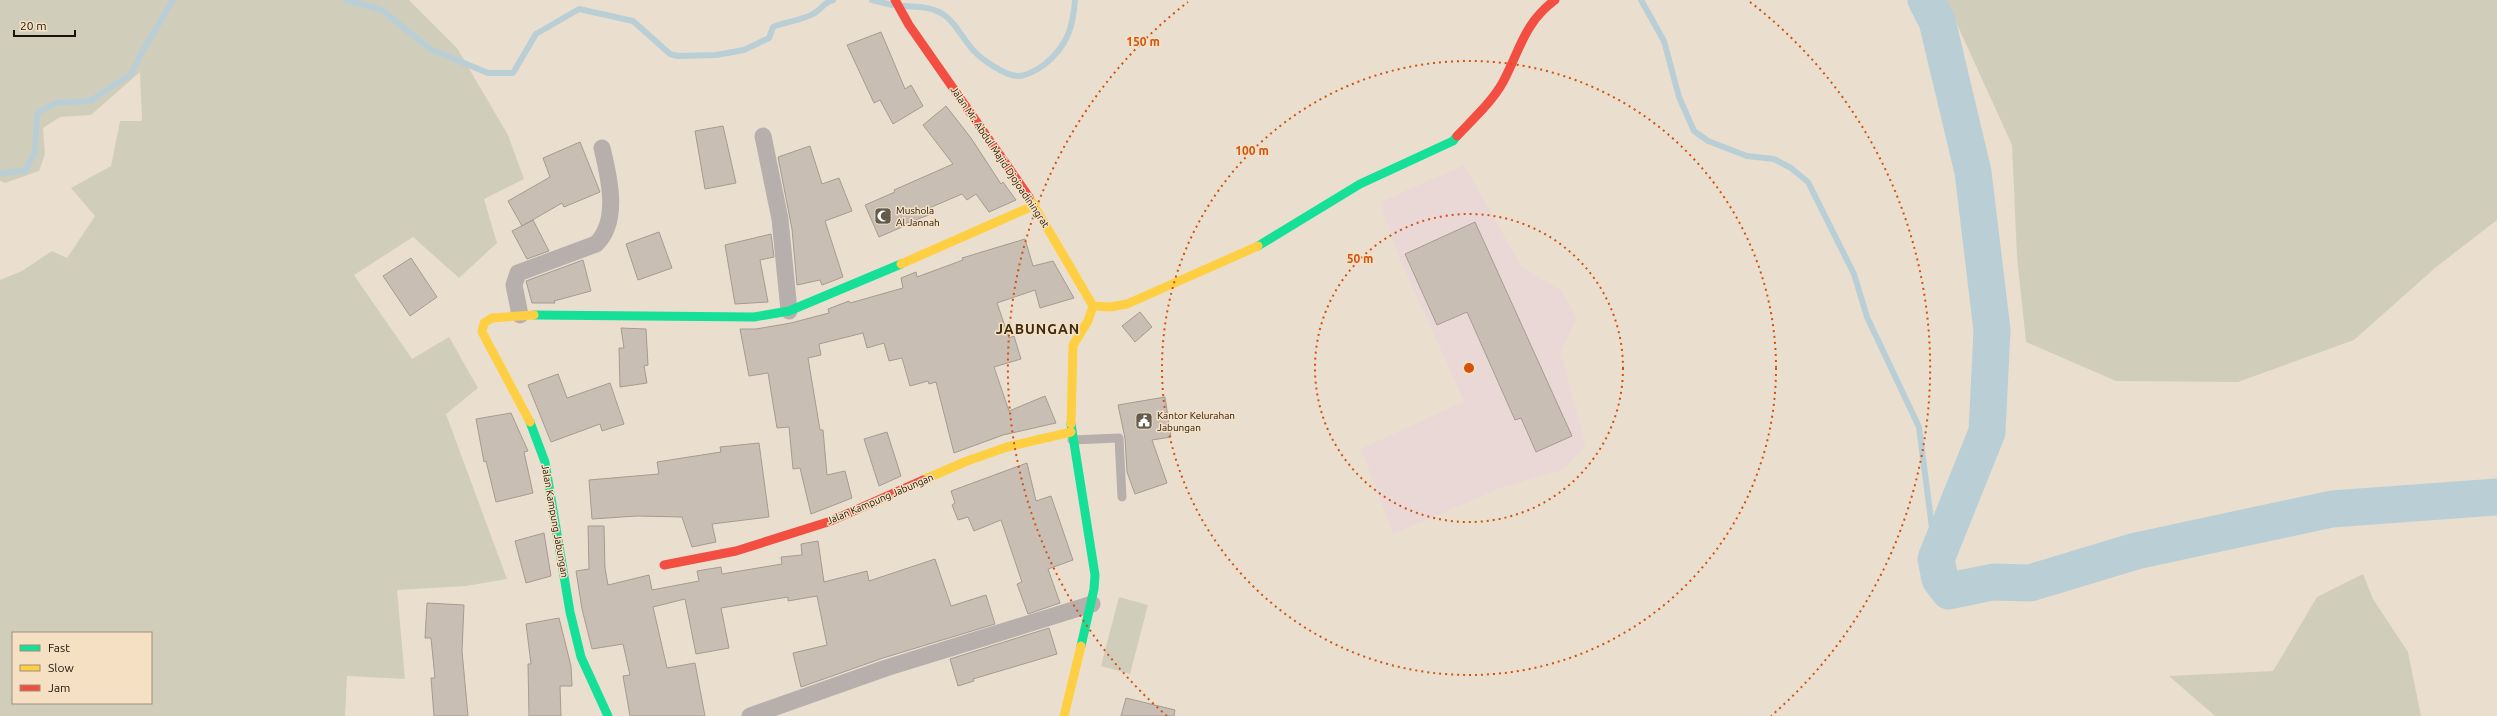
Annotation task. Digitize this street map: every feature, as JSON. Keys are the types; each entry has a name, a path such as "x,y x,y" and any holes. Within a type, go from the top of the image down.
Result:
{"street":[{"name":"Jalan Mr. Abdul Majid Djojoadiningrat","path":"895,0 909,25 1035,205 1093,306"},
{"path":"1064,716 1092,604 1095,575 1071,436 1073,345 1088,321 1093,306 1110,307 1127,304 1253,249 1360,184 1453,141 1502,83 1527,30 1539,12 1555,0"},
{"path":"763,136 780,219 789,311"},
{"path":"520,315 514,285 518,273 596,244 604,237 608,226 610,179 602,148"},
{"name":"Jalan Kampung Jabungan","path":"608,716 581,657 574,627 545,462 533,427 482,332 484,323 492,318 520,315 754,317 789,311 948,245 1035,205"},
{"name":"Jalan Kampung Jabungan","path":"664,565 736,551 831,521 967,461 1007,447 1071,436"},
{"path":"750,716 892,666 1092,604"}],"lane":[{"path":"1071,436 1118,438 1122,497"}],"shaded area":[{"path":"0,0 409,0 457,48 508,135 524,179 484,199 497,243 459,278 413,237 354,275 412,359 449,337 478,388 446,414 507,579 466,586 397,590 405,679 347,676 345,716 0,716 0,280 22,271 52,251 67,258 95,216 71,188 111,166 120,121 142,121 140,72 91,115 60,117 43,128 45,154 39,171 5,183 0,181"},
{"path":"1946,0 2497,0 2497,220 2435,268 2354,340 2238,382 2116,381 2026,342 2017,257 2012,145"},
{"path":"1464,165 1522,267 1561,290 1577,318 1561,352 1586,447 1562,470 1501,488 1393,534 1361,449 1464,401 1400,260 1380,202"},
{"path":"2363,574 2373,599 2408,652 2421,716 2215,716 2169,676 2273,671 2317,597"},
{"path":"1119,597 1148,605 1130,674 1101,666"}],"building":[{"path":"881,32 905,89 911,85 923,106 893,124 880,100 874,103 847,45"},
{"path":"946,106 971,138 1001,184 1003,182 1016,200 989,212 976,194 967,200 962,194 927,209 929,215 901,225 902,227 879,237 865,205 895,192 894,190 953,164 923,125"},
{"path":"723,126 736,183 705,189 695,131"},
{"path":"580,142 600,192 564,207 562,203 522,226 508,201 550,177 543,158"},
{"path":"810,146 822,184 839,178 852,211 825,221 843,277 822,285 820,280 797,285 792,229 778,157"},
{"path":"533,220 549,251 527,259 512,231"},
{"path":"1475,222 1572,436 1536,452 1521,418 1515,420 1467,312 1437,325 1405,254"},
{"path":"659,232 672,268 638,280 626,244"},
{"path":"771,234 774,257 760,260 768,302 735,304 725,245"},
{"path":"1025,239 1033,266 1053,261 1074,298 1040,308 1035,290 997,303 1009,338 1014,336 1021,359 994,367 1009,411 1045,396 1056,423 1003,435 954,453 936,382 929,384 928,381 910,386 902,358 889,361 884,343 867,348 863,333 819,344 821,355 808,358 820,430 823,430 827,475 845,471 852,498 811,514 800,468 793,469 789,427 777,428 768,373 749,376 740,329 756,329 791,323 829,313 828,309 849,301 850,303 903,288 901,278 916,272 917,277 963,260 962,258"},
{"path":"411,258 437,297 410,316 383,276"},
{"path":"583,260 591,291 554,301 555,303 532,303 526,281"},
{"path":"1140,312 1152,327 1135,342 1122,326"},
{"path":"621,328 646,329 648,365 644,366 647,383 620,387 619,348 624,348"},
{"path":"558,374 567,398 610,383 624,424 602,431 600,424 551,442 528,385"},
{"path":"1165,397 1171,437 1152,440 1167,483 1135,494 1127,472 1125,438 1118,405"},
{"path":"511,413 528,451 524,452 533,493 496,502 486,461 484,462 476,419"},
{"path":"887,432 901,476 879,486 864,439"},
{"path":"759,443 769,517 712,524 716,542 692,547 682,517 637,516 592,519 589,480 659,474 657,462 721,452 720,447"},
{"path":"1027,463 1036,501 1051,496 1073,560 1048,569 1060,603 1028,614 1017,584 1022,582 1001,520 974,531 968,517 958,520 952,505 955,503 951,491"},
{"path":"588,526 604,526 605,568 608,585 649,575 652,590 699,581 697,571 721,567 722,574 782,564 781,557 802,555 801,544 818,541 824,582 867,571 869,581 935,559 951,606 986,595 995,624 883,658 801,687 793,653 827,645 817,596 788,601 788,597 721,608 729,648 696,654 685,599 653,607 667,668 695,663 705,716 630,716 623,676 630,675 623,644 592,649 582,609 576,571 589,569"},
{"path":"544,533 551,576 526,583 515,541"},
{"path":"427,603 464,605 462,651 468,716 434,716 431,678 435,678 431,638 425,638"},
{"path":"559,618 571,666 572,686 560,686 561,716 529,716 528,664 531,664 526,624"},
{"path":"1049,628 1057,654 973,679 974,681 958,686 950,659"},
{"path":"1126,698 1175,710 1174,716 1121,716"}],"waterway":[{"path":"0,173 25,171 35,152 37,113 55,103 90,101 131,74 173,0"},
{"path":"346,0 382,10 430,49 488,73 513,73 536,34 579,9 633,21 670,54 678,56 716,55 744,50 769,38 773,27 809,16 827,2 833,0"},
{"path":"872,0 892,5"},
{"path":"903,6 921,7 939,12 949,19 973,50 982,58 1000,70 1013,75 1021,76 1028,74 1045,64 1053,57 1064,43 1068,36 1073,19 1075,0"},
{"path":"1641,0 1664,41 1679,97 1694,131 1708,141 1747,156 1774,159 1791,168 1808,182 1854,274 1867,317 1919,427 1936,559"},
{"path":"1926,0 1937,21 1973,172 1992,330 1987,432 1936,559 1940,579 1949,591 1993,582 2030,583 2136,551 2332,509 2497,497"}],"traffic: fast":[{"path":"1258,246 1360,184 1453,141 1457,136"},
{"path":"534,315 754,317 789,311 901,264"},
{"path":"530,422 545,462 570,612 581,657 608,716"},
{"path":"1071,424 1095,575 1094,589 1081,646"}],"traffic: slow":[{"path":"1029,197 1093,306 1088,321 1073,345 1071,424"},
{"path":"901,264 1035,205"},
{"path":"1093,306 1110,307 1127,304 1258,246"},
{"path":"530,422 482,332 484,323 492,318 534,315"},
{"path":"923,480 967,461 1007,447 1071,432"},
{"path":"1064,716 1081,646"}],"traffic: jam":[{"path":"895,0 909,25 1029,197"},
{"path":"1457,136 1493,97 1503,82 1529,28 1536,18 1555,0"},
{"path":"664,565 736,551 831,521 923,480"}],"place":[{"name":"Mushola Al Jannah","path":"883,216"},
{"name":"Kantor Kelurahan Jabungan","path":"1144,421"}],"district":[{"name":"JABUNGAN","path":"1038,329"}]}
